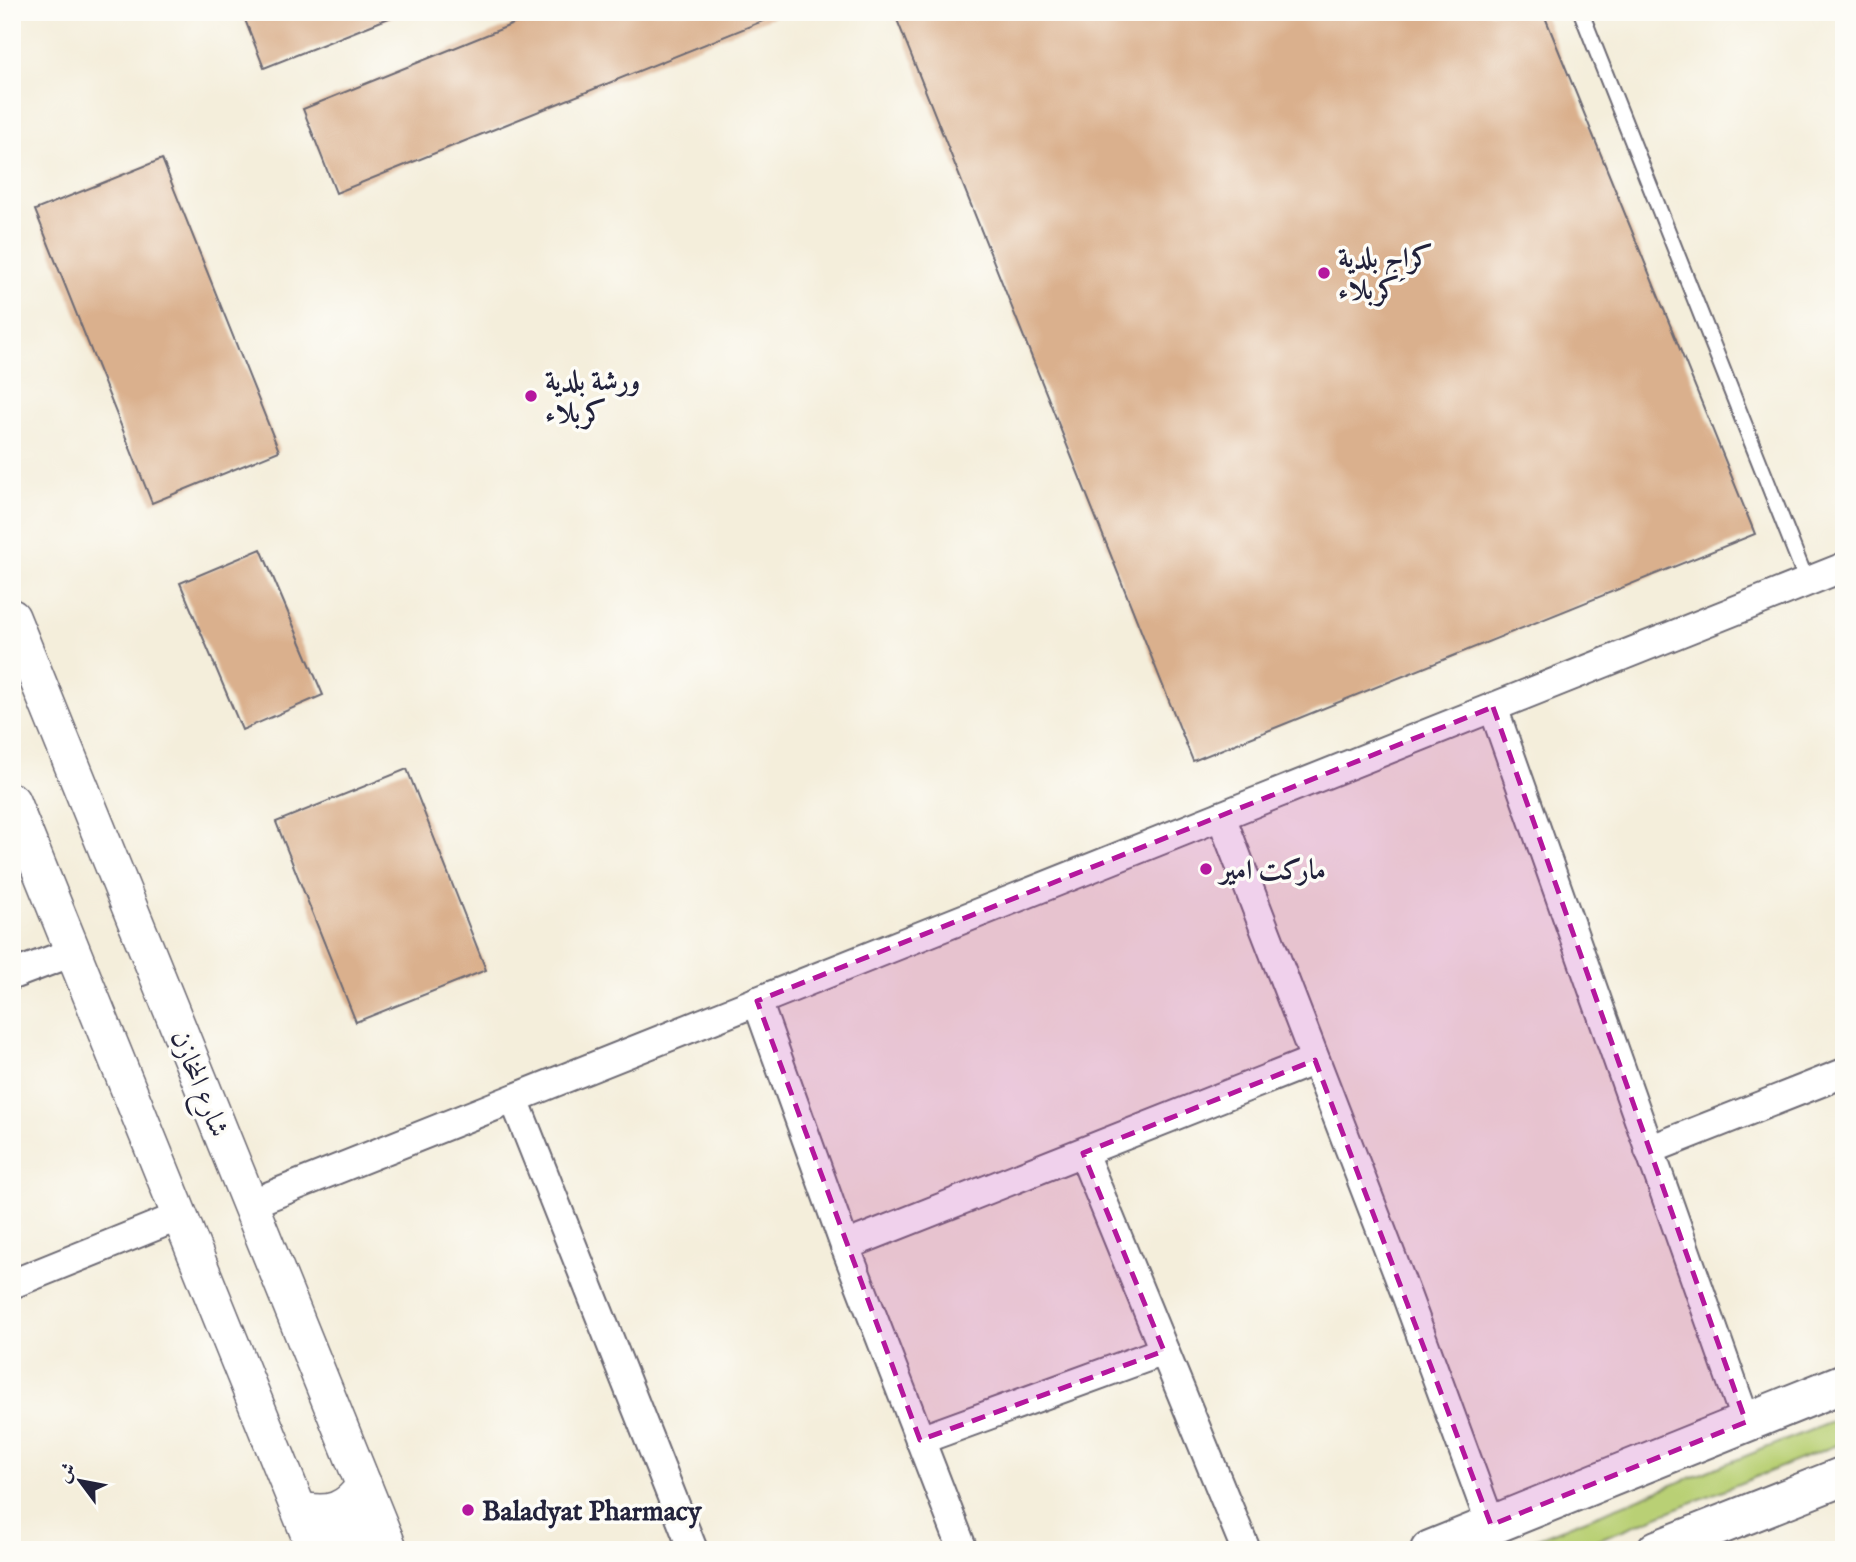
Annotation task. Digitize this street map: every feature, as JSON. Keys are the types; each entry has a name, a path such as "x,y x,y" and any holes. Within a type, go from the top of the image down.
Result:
{"main road":[{"path":"1430,1550 1844,1383"},
{"path":"1657,1550 1844,1476"}],"street":[{"path":"250,1204 1844,567"},
{"name":"شارع المخازن","path":"12,617 387,1544"},
{"path":"1493,707 1746,1422"},
{"path":"12,801 315,1550"},
{"path":"1221,816 1407,1297 1491,1525"},
{"path":"12,975 74,952"},
{"path":"757,1002 845,1246 962,1550"},
{"path":"845,1246 1315,1060"},
{"path":"1649,1150 1844,1073"},
{"path":"514,1099 693,1550"},
{"path":"1083,1153 1246,1550"},
{"path":"12,1284 180,1216"},
{"path":"920,1440 1164,1351"},
{"path":"299,1509 314,1514 329,1513 355,1498 363,1485"},
{"path":"327,1550 340,1538 354,1533 370,1533 387,1544"}],"lane":[{"path":"1581,12 1807,582"}],"highlighted area":[{"path":"1493,707 1746,1422 1491,1525 1315,1060 1083,1153 1164,1351 920,1440 757,1001"}],"green space":[{"path":"1844,1417 1844,1442 1572,1550 1508,1550"}],"building":[{"path":"242,12 404,12 264,68"},
{"path":"543,12 785,12 336,193 303,109"},
{"name":"كراج بلدية كربلاء","path":"894,12 1543,12 1755,534 1193,761"},
{"path":"162,159 279,451 152,503 35,210"},
{"path":"261,549 323,695 242,730 180,583"},
{"path":"407,769 486,970 356,1022 276,822"}],"place":[{"name":"كراج بلدية كربلاء","path":"1324,273"},
{"name":"ورشة بلدية كربلاء","path":"531,396"},
{"name":"ماركت امير","path":"1206,869"},
{"name":"Baladyat Pharmacy","path":"468,1510"}]}
